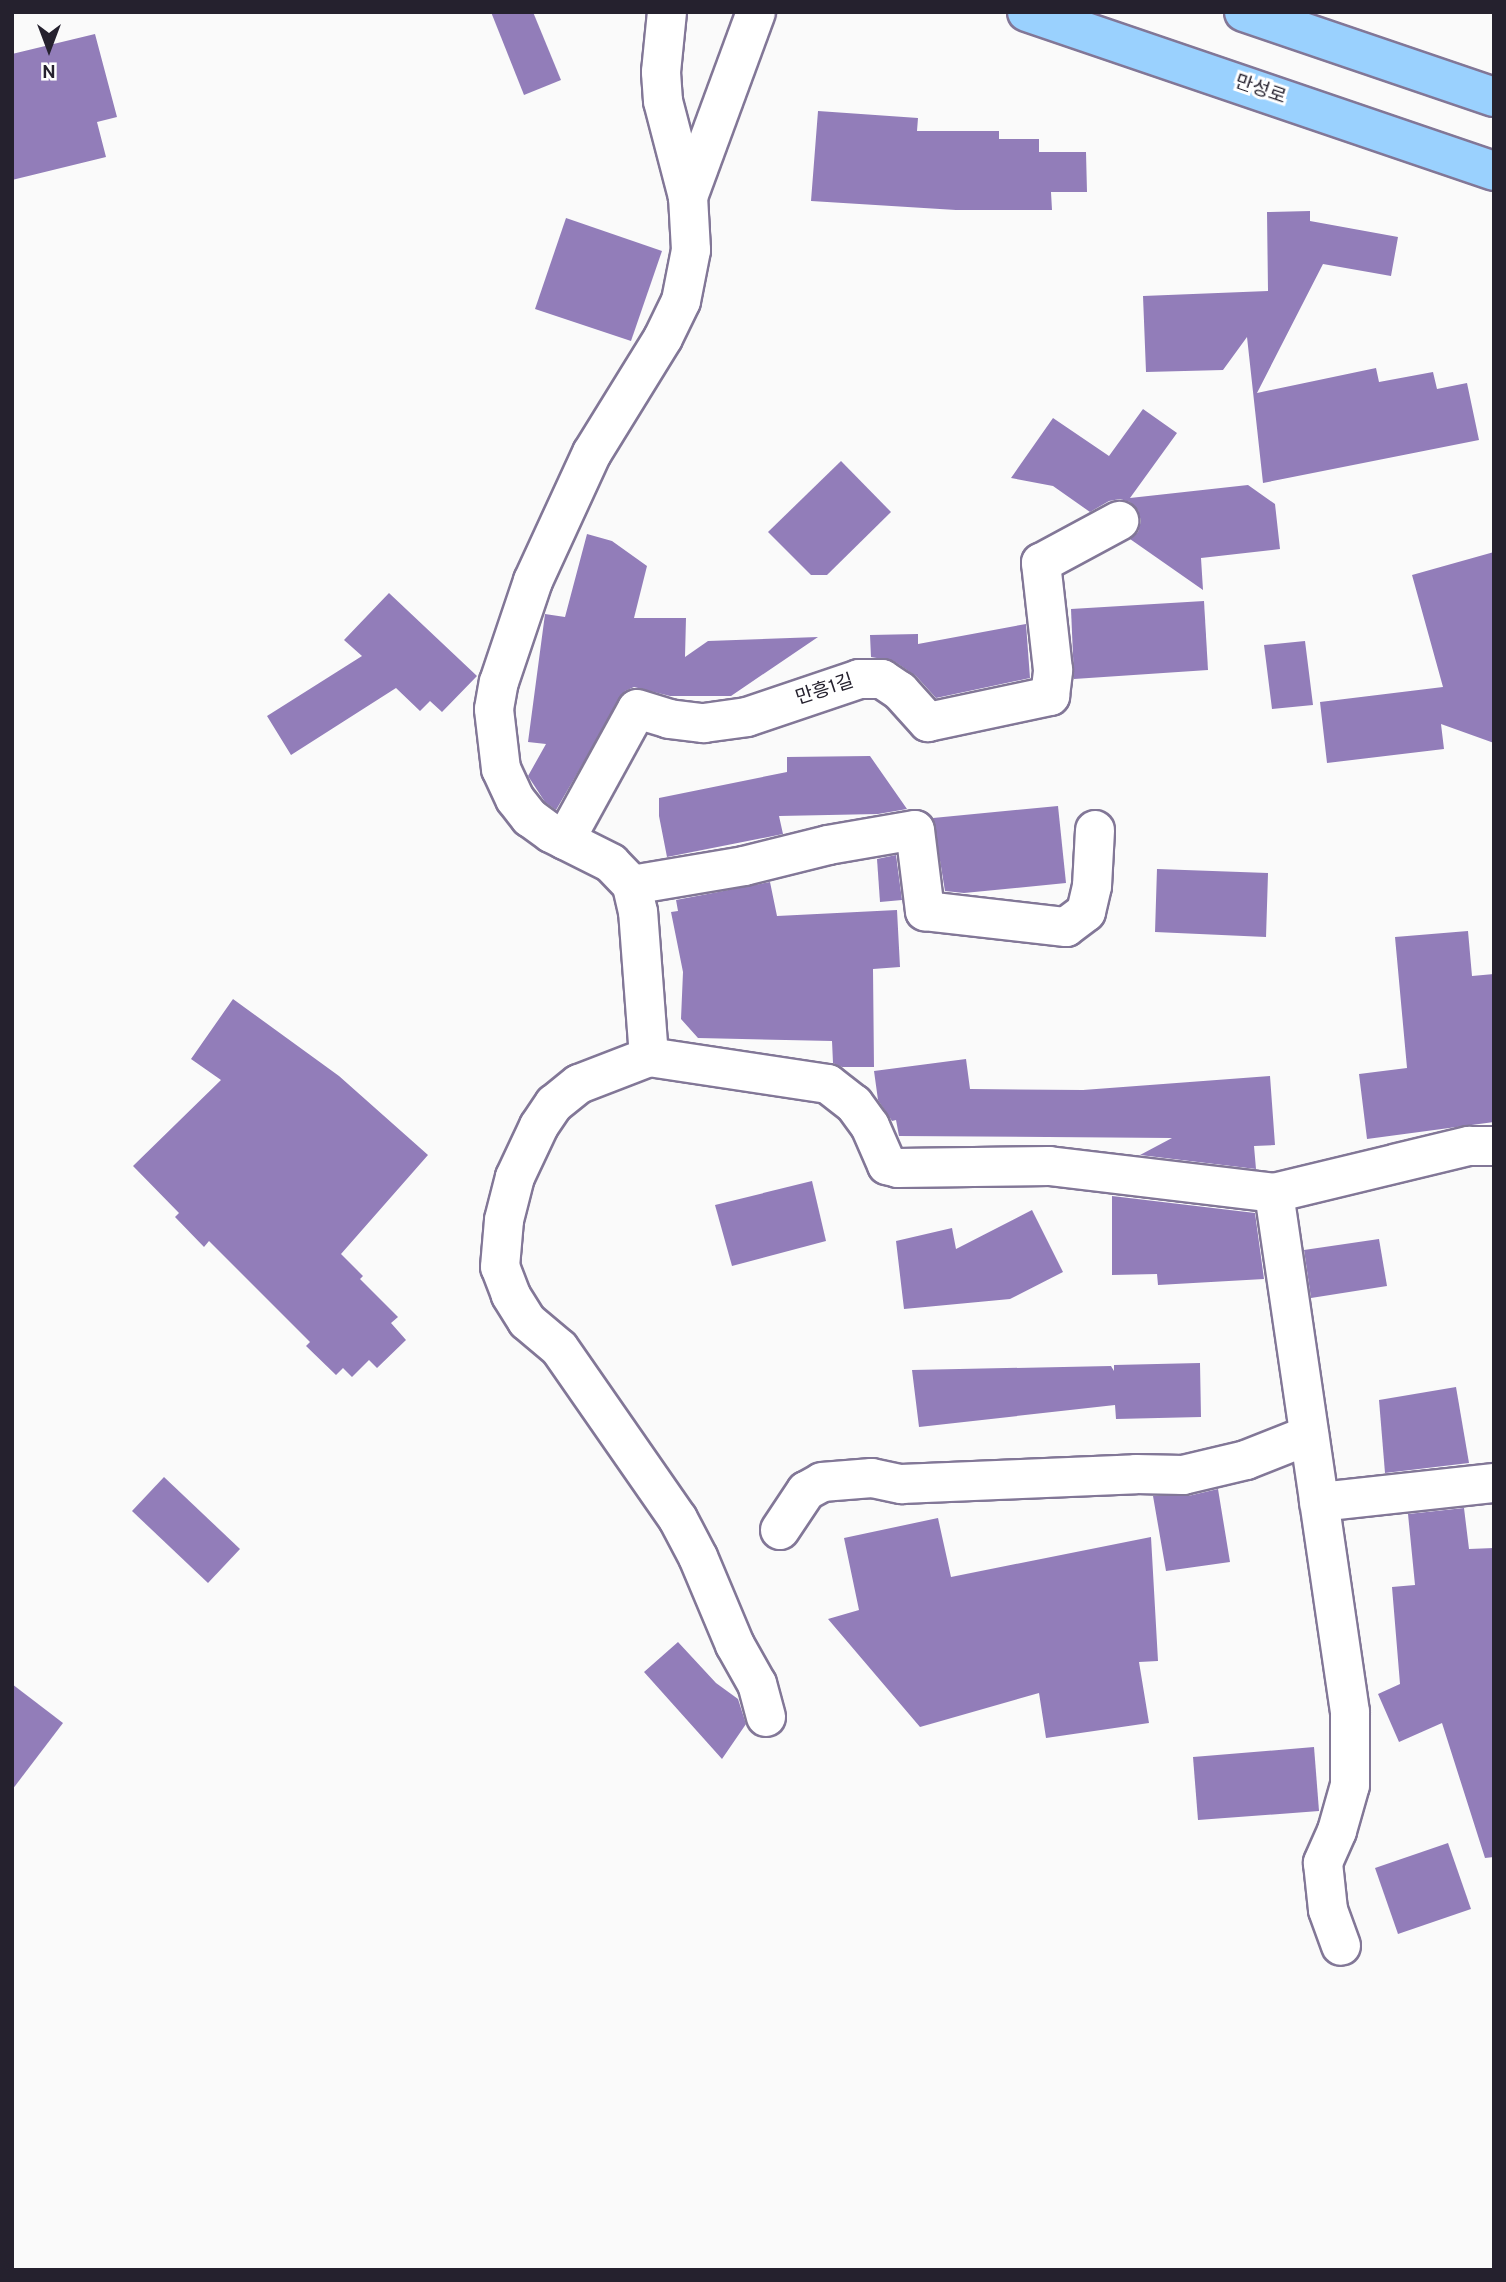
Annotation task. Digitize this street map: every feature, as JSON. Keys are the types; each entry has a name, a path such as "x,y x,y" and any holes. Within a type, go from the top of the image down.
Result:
{"main road":[{"name":"만성로","path":"1027,12 1494,171"},
{"path":"1244,12 1494,97"}],"street":[{"path":"649,1057 638,912 632,885 611,863 565,840 530,818 514,799 501,769 494,709 499,681 533,580 592,453 663,338 681,301 691,250 688,197 663,101 661,72 667,12"},
{"path":"688,197 756,12"},
{"name":"만흥1길","path":"565,840 637,709 669,719 714,722 747,717 859,679 882,679 900,691 928,722 1050,696 1053,670 1041,563 1119,521"},
{"path":"632,885 744,866 828,845 915,830 925,911 1066,927 1086,912 1092,886 1095,830"},
{"path":"766,1717 757,1684 735,1645 698,1557 678,1519 559,1348 527,1321 511,1295 500,1266 504,1220 514,1177 539,1126 554,1104 579,1084 649,1057 828,1084 854,1104 870,1126 887,1165 898,1168 1049,1166 1274,1194 1325,1183 1374,1167 1469,1146 1494,1146"},
{"path":"1274,1194 1350,1712 1350,1784 1337,1831 1323,1863 1328,1910 1341,1946"},
{"path":"780,1530 806,1491 822,1482 872,1478 901,1484 1136,1474 1183,1475 1246,1460 1309,1434"},
{"path":"1319,1503 1494,1483"}],"building":[{"path":"491,12 533,12 561,80 524,95"},
{"path":"95,34 117,117 97,122 106,157 12,180 12,54"},
{"path":"818,111 918,118 917,131 999,131 999,139 1039,139 1039,152 1086,152 1087,192 1051,192 1052,210 956,210 811,201"},
{"path":"1310,211 1310,221 1398,237 1391,276 1323,264 1257,393 1376,368 1379,382 1433,372 1437,389 1467,383 1479,440 1263,483 1247,337 1223,370 1146,372 1143,296 1268,291 1267,212"},
{"path":"566,218 662,251 631,341 535,309"},
{"path":"1143,409 1177,433 1130,498 1248,485 1275,504 1280,549 1201,558 1203,590 1130,539 1138,532 1141,521 1138,510 1130,502 1120,499 1109,501 1090,512 1053,486 1011,478 1053,418 1109,456"},
{"path":"841,461 891,512 827,575 811,575 768,532"},
{"path":"587,534 612,541 647,566 634,618 686,618 685,657 708,641 818,637 731,696 670,696 634,687 625,691 556,810 545,802 528,776 546,744 528,742 545,614 565,617"},
{"path":"1494,552 1494,743 1441,724 1444,749 1327,763 1320,702 1443,687 1412,575"},
{"path":"389,593 477,676 442,712 430,701 420,711 396,688 291,755 267,716 362,656 344,640"},
{"path":"1204,601 1208,670 1074,679 1071,609"},
{"path":"1026,624 1030,678 936,698 916,676 894,661 871,657 870,635 918,634 918,644"},
{"path":"1305,641 1313,705 1272,709 1264,645"},
{"path":"870,756 907,809 878,814 779,816 783,834 667,857 659,816 659,798 787,772 787,757"},
{"path":"1058,806 1066,883 964,893 945,891 933,818"},
{"path":"896,855 902,900 880,902 877,859"},
{"path":"1157,869 1268,873 1266,937 1155,932"},
{"path":"770,882 777,916 897,910 900,967 873,969 874,1067 842,1067 833,1063 832,1041 698,1038 681,1019 683,972 671,912 678,911 676,900"},
{"path":"1468,931 1472,976 1494,974 1494,1122 1367,1139 1359,1074 1407,1068 1395,937"},
{"path":"233,999 339,1076 428,1155 341,1254 363,1276 360,1279 398,1317 391,1323 406,1340 377,1368 369,1360 352,1377 343,1368 336,1375 306,1346 310,1342 209,1241 204,1247 175,1217 179,1213 133,1166 221,1080 191,1059"},
{"path":"966,1059 970,1089 1083,1090 1270,1076 1275,1145 1254,1146 1256,1169 1140,1155 1172,1138 899,1136 896,1120 892,1121 878,1100 874,1071"},
{"path":"812,1181 826,1241 732,1266 715,1205"},
{"path":"1112,1196 1255,1213 1264,1279 1158,1285 1157,1274 1112,1275"},
{"path":"1032,1210 1063,1272 1010,1299 904,1309 896,1241 952,1228 956,1249"},
{"path":"1379,1239 1387,1286 1311,1298 1304,1250"},
{"path":"1200,1363 1201,1417 1116,1419 1115,1405 919,1427 912,1370 1111,1366 1114,1371 1114,1365"},
{"path":"1456,1387 1469,1463 1385,1473 1379,1400"},
{"path":"164,1477 240,1549 208,1583 132,1511"},
{"path":"1218,1489 1230,1562 1166,1571 1153,1496 1188,1496"},
{"path":"1464,1508 1469,1549 1494,1548 1494,1857 1485,1858 1442,1723 1399,1742 1378,1694 1400,1684 1392,1587 1415,1585 1408,1514"},
{"path":"938,1518 951,1577 1151,1537 1158,1661 1139,1662 1149,1723 1046,1738 1039,1693 920,1727 828,1619 859,1610 844,1538"},
{"path":"678,1642 716,1683 738,1699 746,1724 722,1759 644,1672"},
{"path":"12,1684 63,1723 12,1790"},
{"path":"1314,1747 1319,1811 1198,1820 1193,1757"},
{"path":"1448,1843 1471,1909 1398,1934 1375,1868"}]}
